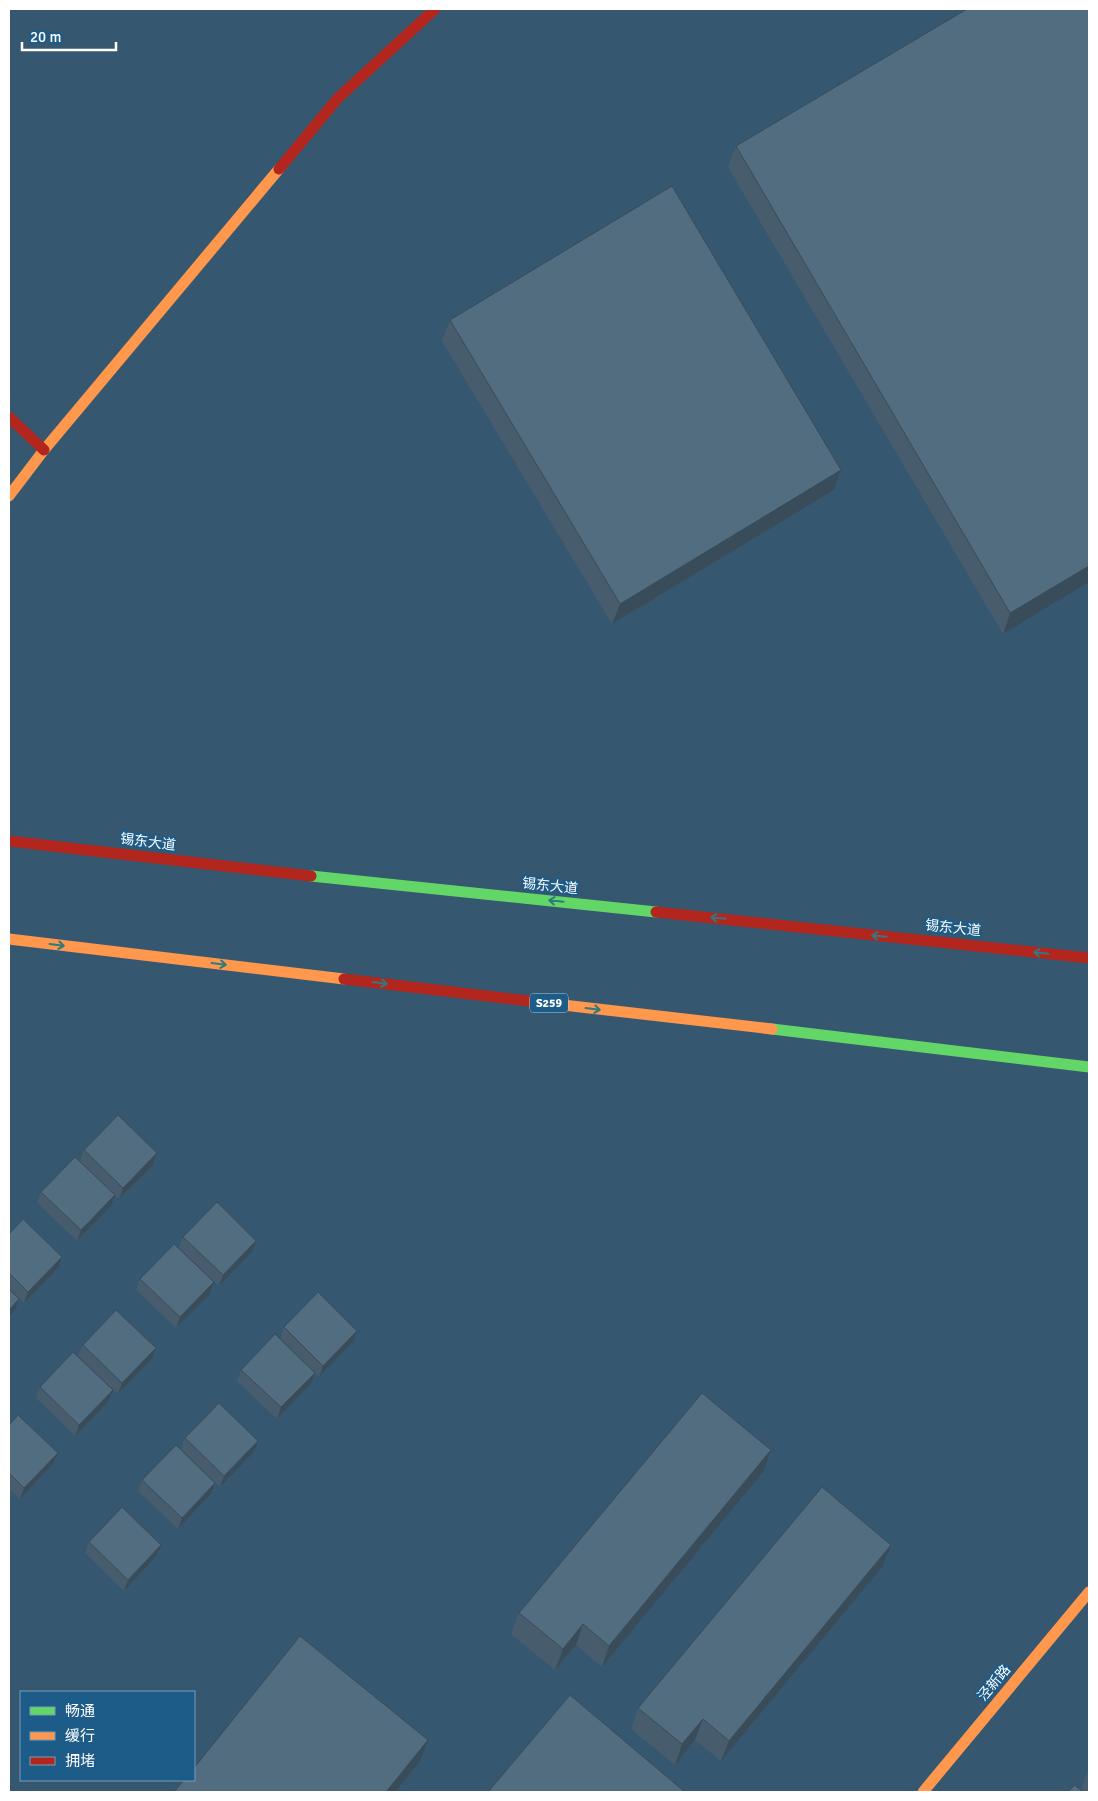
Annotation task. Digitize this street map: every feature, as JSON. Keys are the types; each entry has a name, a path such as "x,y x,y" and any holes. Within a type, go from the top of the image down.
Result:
{"main road":[{"path":"9,496 44,450 338,98 435,9"},
{"path":"9,417 44,450"},
{"name":"锡东大道","path":"9,841 1089,958"},
{"name":"S259","path":"9,939 1089,1067"},
{"name":"泾新路","path":"922,1792 1089,1592"}],"building":[{"path":"967,9 1089,9 1089,566 1010,613 736,146"},
{"path":"672,186 841,470 620,604 450,320"},
{"path":"118,1115 157,1153 123,1188 84,1150"},
{"path":"75,1157 115,1195 81,1230 41,1192"},
{"path":"217,1202 256,1241 223,1275 183,1237"},
{"path":"23,1219 62,1257 28,1292 9,1273 9,1234"},
{"path":"174,1244 214,1282 180,1317 140,1279"},
{"path":"9,1289 19,1299 9,1310"},
{"path":"318,1292 357,1331 323,1366 284,1327"},
{"path":"116,1310 156,1348 122,1383 83,1345"},
{"path":"275,1334 315,1373 281,1407 241,1370"},
{"path":"73,1352 113,1390 79,1425 40,1387"},
{"path":"702,1393 771,1450 609,1646 583,1624 563,1649 519,1613"},
{"path":"219,1403 258,1441 224,1476 185,1438"},
{"path":"18,1415 58,1453 24,1488 9,1473 9,1425"},
{"path":"176,1445 215,1483 182,1518 142,1480"},
{"path":"822,1487 891,1545 729,1741 703,1719 682,1744 638,1708"},
{"path":"122,1507 161,1545 128,1580 89,1542"},
{"path":"300,1636 428,1740 386,1792 174,1792 183,1781 195,1781 195,1767"},
{"path":"570,1695 685,1792 488,1792"},
{"path":"1075,1785 1083,1792 1068,1792"}],"traffic: fast":[{"path":"311,876 656,912"},
{"path":"772,1029 1089,1067"}],"traffic: slow":[{"path":"9,496 44,450 279,169"},
{"path":"9,939 344,979"},
{"path":"537,1002 772,1029"},
{"path":"923,1792 1089,1592"}],"traffic: jam":[{"path":"279,169 338,98 435,9"},
{"path":"9,417 44,450"},
{"path":"9,841 311,876"},
{"path":"656,912 1089,958"},
{"path":"344,979 537,1002"}]}
